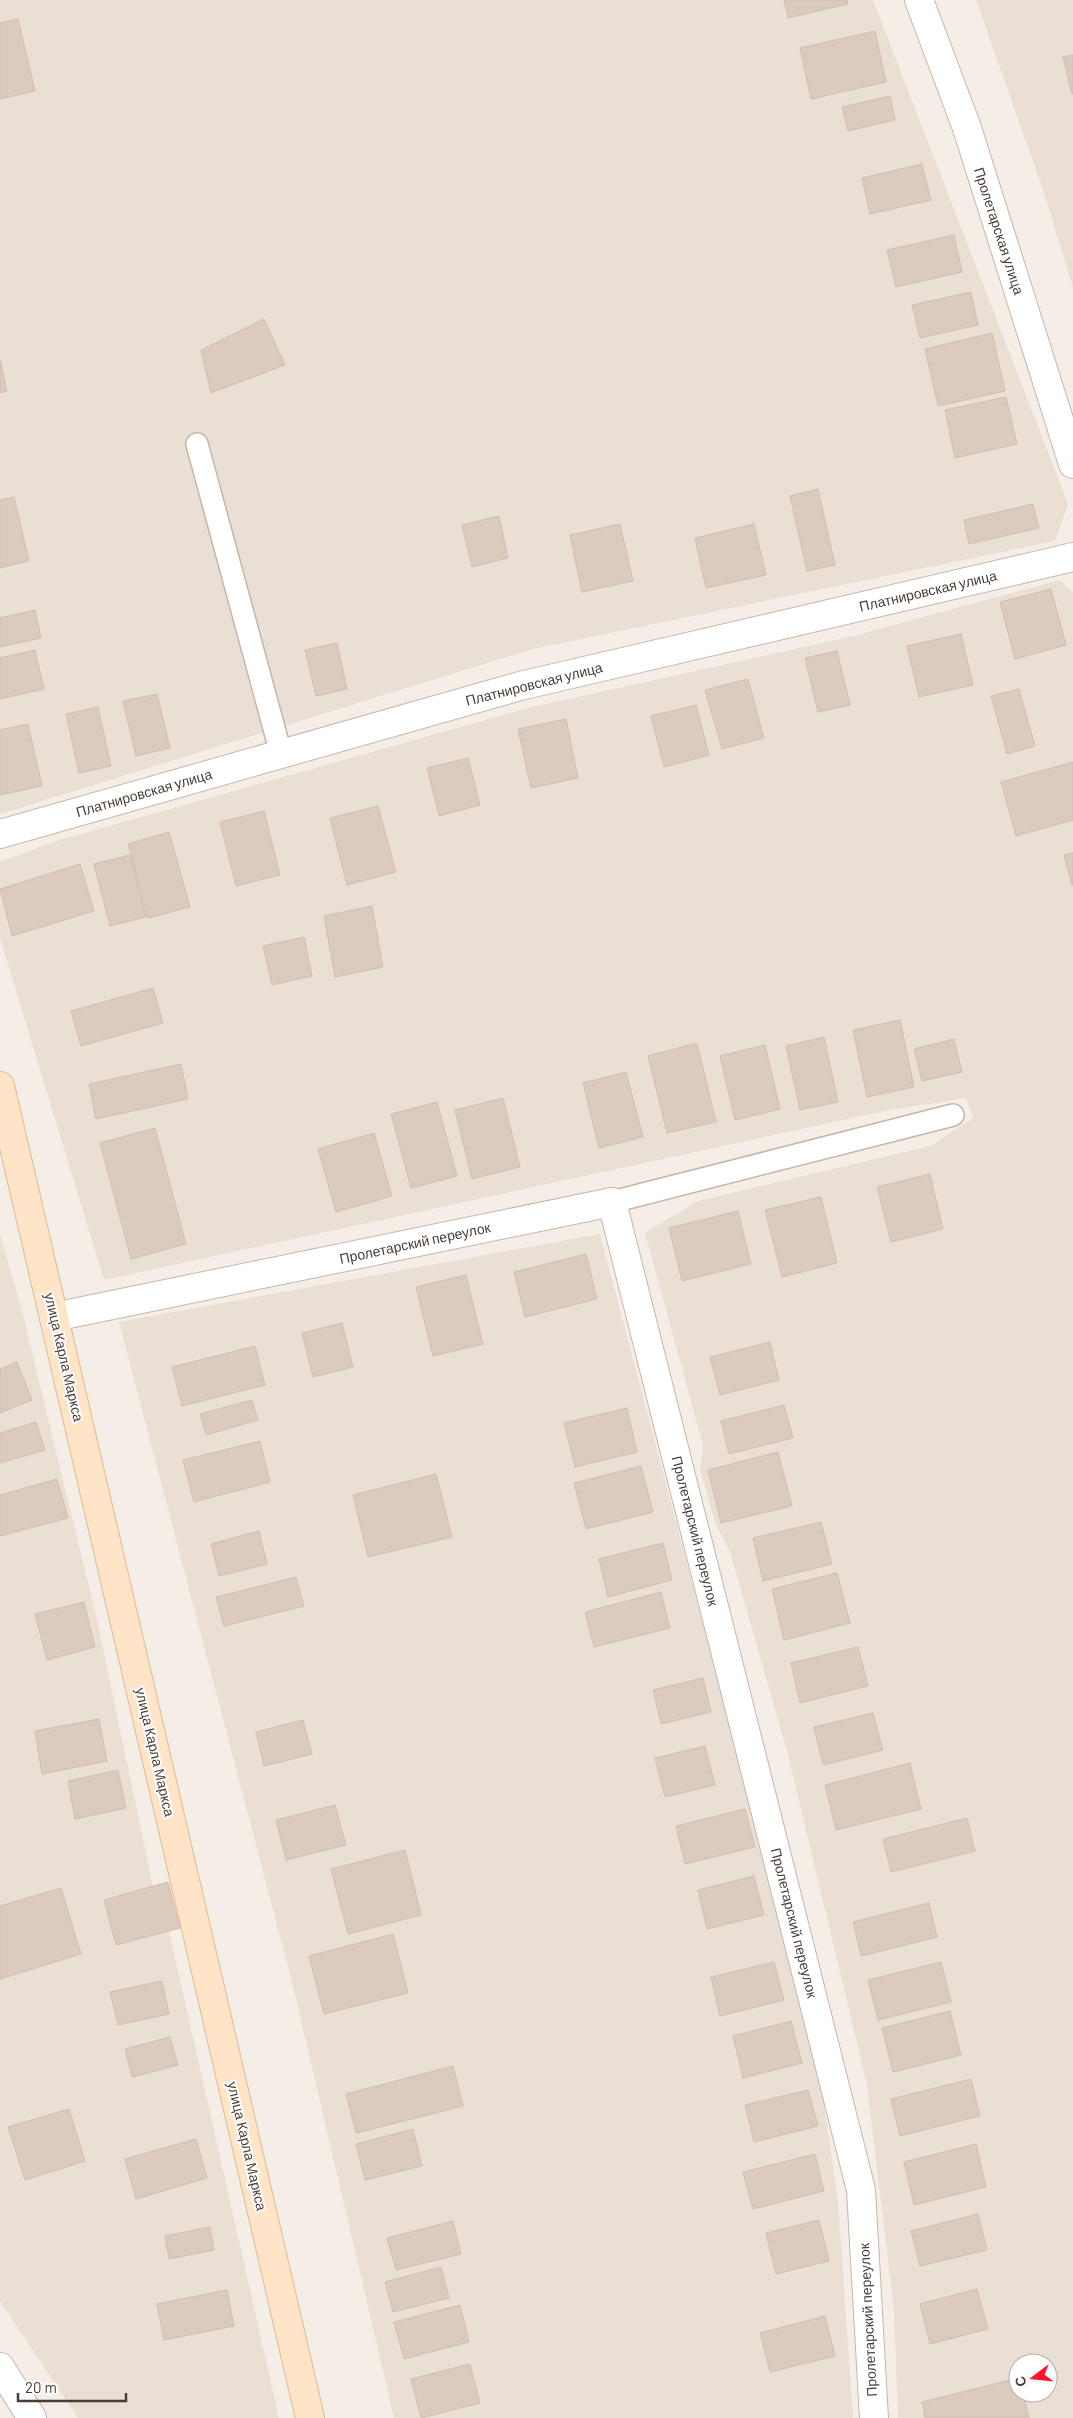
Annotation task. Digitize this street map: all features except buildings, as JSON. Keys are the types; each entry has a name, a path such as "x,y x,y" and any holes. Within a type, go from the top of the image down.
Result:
{"main road":[{"name":"улица Карла Маркса","path":"0,1086 310,2418"}],"street":[{"name":"Пролетарская улица","path":"918,0 967,128 1073,464"},
{"name":"Платнировская улица","path":"0,834 520,686 1073,557"},
{"name":"Пролетарский переулок","path":"54,1317 612,1202 861,2190 874,2418"},
{"path":"0,2368 32,2418"}],"lane":[{"path":"197,444 281,754"},
{"path":"612,1202 953,1115"}],"shaded area":[{"path":"0,0 873,0 1068,504 1055,541 533,649 0,814"},
{"path":"976,0 1073,0 1073,288 1043,190"},
{"path":"1060,580 1073,592 1073,2418 898,2418 894,2310 867,2085 788,1755 730,1552 716,1525 700,1470 703,1445 645,1233 698,1201 930,1146 973,1118 966,1098 885,1111 104,1280 0,938 0,862 56,841 528,708 853,636"},
{"path":"0,1234 22,1311 97,1620 153,1886 168,1882 180,1928 169,1931 279,2418 78,2418 0,2301"},
{"path":"600,1234 772,1886 823,2097 838,2201 853,2418 394,2418 293,1986 119,1322"}]}
